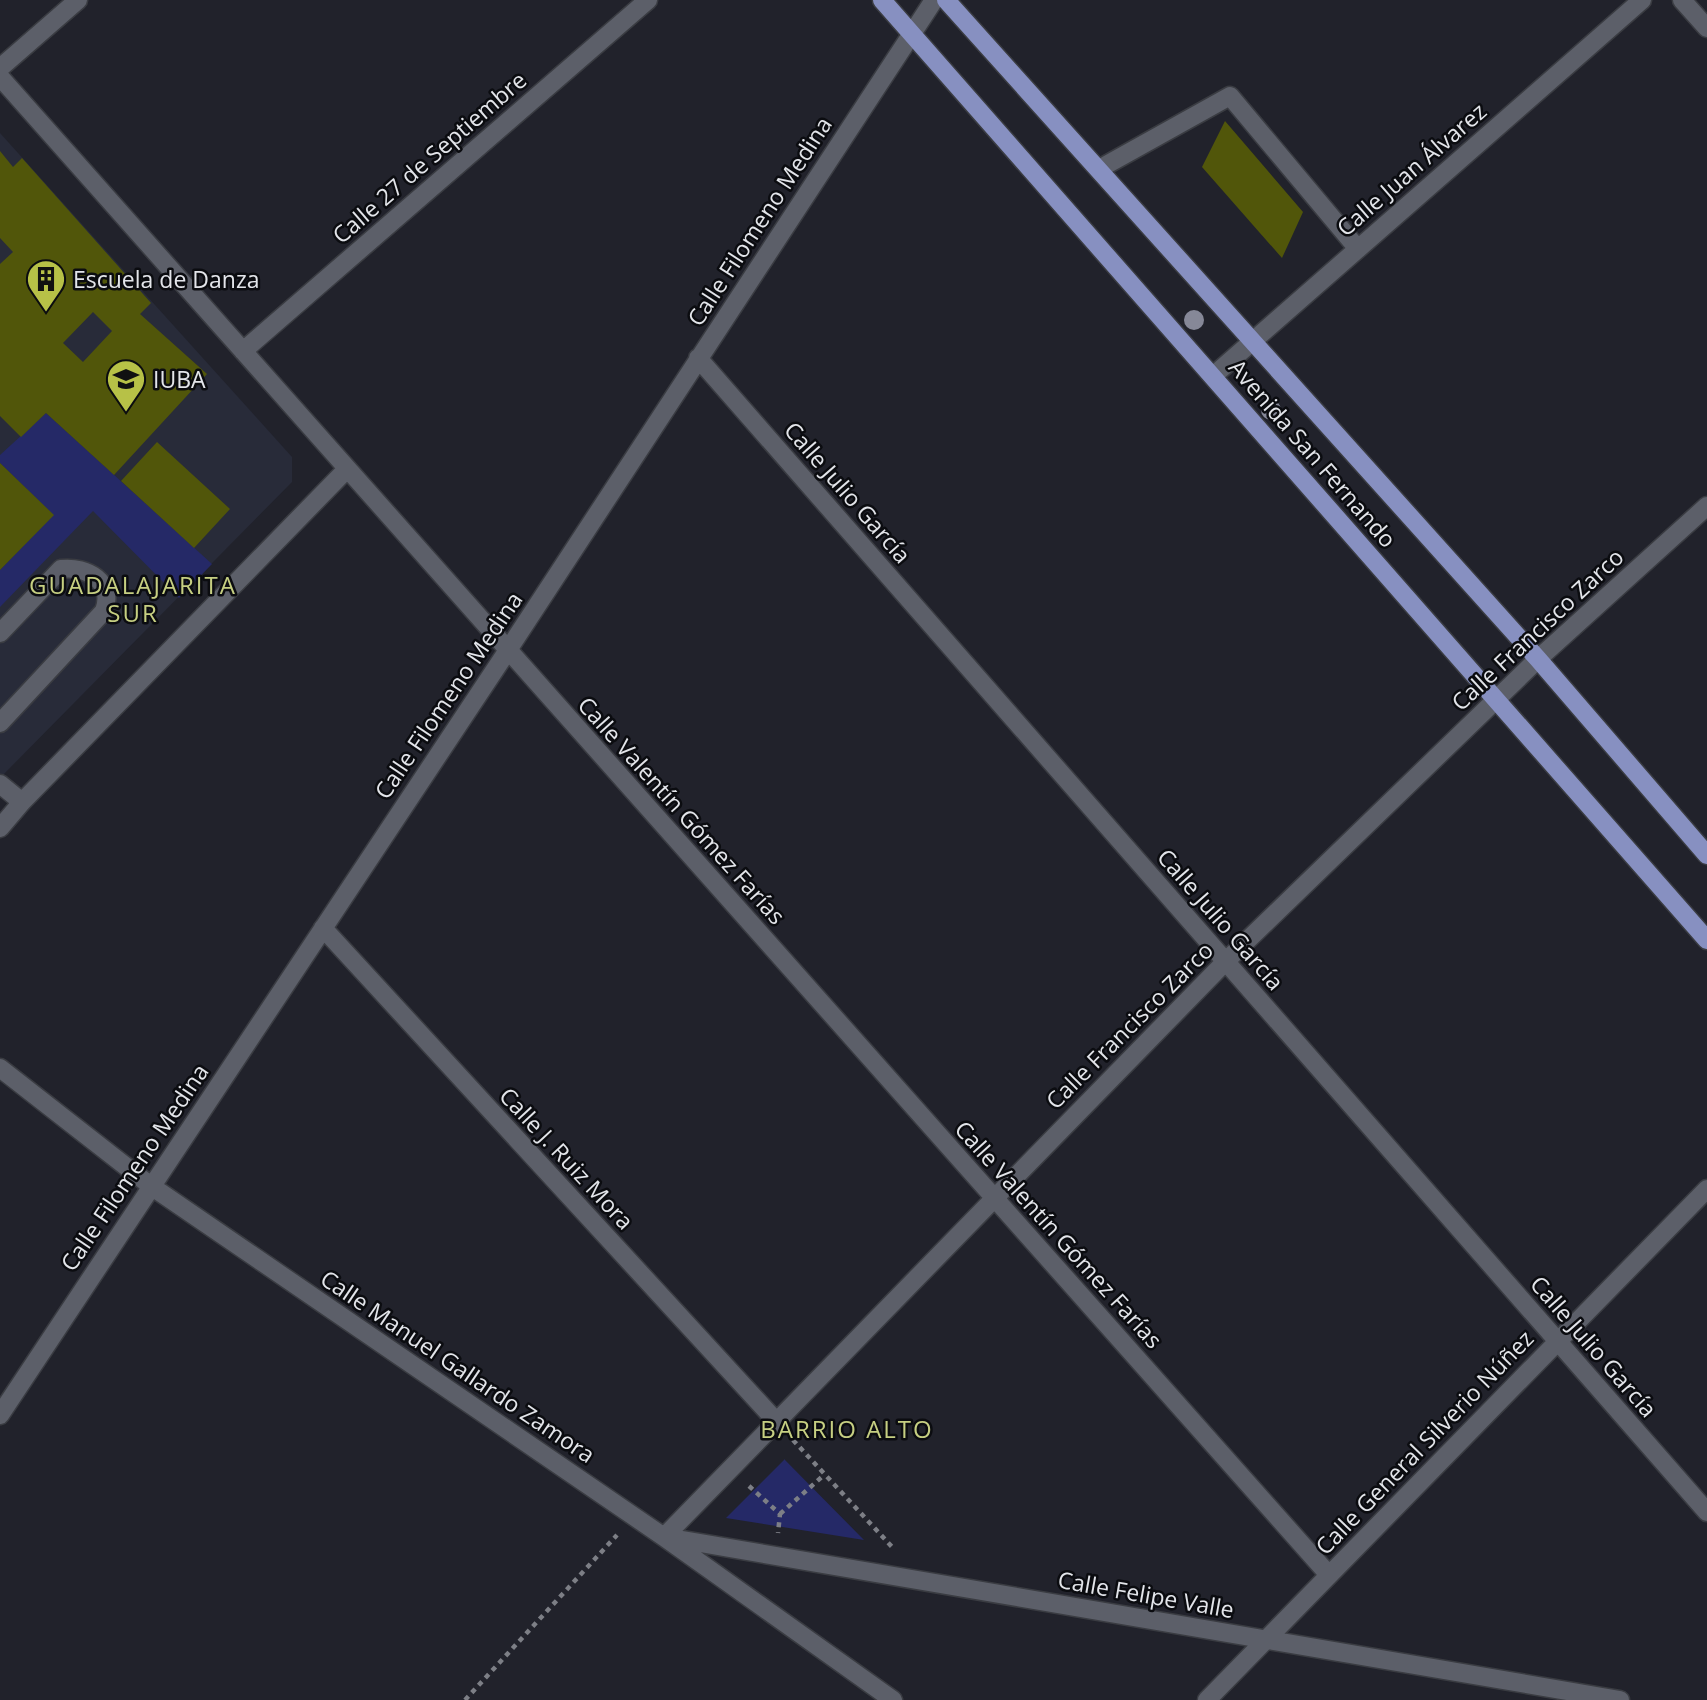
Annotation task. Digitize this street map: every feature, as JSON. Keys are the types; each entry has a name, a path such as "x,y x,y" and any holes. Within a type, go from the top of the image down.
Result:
{"main road":[{"name":"Avenida San Fernando","path":"882,0 1707,940"},
{"name":"Avenida San Fernando","path":"946,0 1538,659 1707,855"}],"street":[{"path":"0,68 78,0"},
{"name":"Calle 27 de Septiembre","path":"243,351 648,0"},
{"name":"Calle Filomeno Medina","path":"0,1415 508,650 934,0"},
{"name":"Calle Juan Álvarez","path":"1213,376 1642,0"},
{"path":"1682,0 1707,28"},
{"name":"Calle Valentín Gómez Farías","path":"0,77 1329,1575"},
{"path":"1099,169 1230,96 1358,249"},
{"name":"Calle Julio García","path":"698,358 1707,1512"},
{"path":"0,828 22,802 347,469"},
{"name":"Calle Francisco Zarco","path":"664,1537 1226,961 1538,659 1707,506"},
{"path":"0,632 61,569 86,570 105,588 108,600 104,611 0,723"},
{"path":"0,784 22,802"},
{"name":"Calle J. Ruiz Mora","path":"323,928 776,1421"},
{"name":"Calle Manuel Gallardo Zamora","path":"0,1068 151,1186 634,1516 892,1700"},
{"name":"Calle General Silverio Núñez","path":"1207,1700 1707,1189"},
{"name":"Calle Felipe Valle","path":"664,1537 1620,1700"}],"path":[{"path":"776,1421 923,1581"},
{"path":"730,1470 780,1514"},
{"path":"775,1556 780,1514 824,1475"},
{"path":"465,1700 634,1516"}],"shaded area":[{"name":"IUBA","path":"0,133 292,457 292,482 0,778"},
{"path":"46,413 212,564 179,598 93,511 0,607 0,570 53,515 0,463 0,455"},
{"path":"785,1460 864,1540 726,1518"}],"building":[{"path":"1225,121 1303,212 1282,258 1202,167"},
{"name":"Escuela de Danza","path":"0,151 13,167 22,158 151,303 140,314 207,374 114,475 46,413 21,437 0,416 0,264 13,252 0,238","holes":["93,312 112,331 83,362 63,343"]},
{"path":"157,442 230,509 194,548 121,481"},
{"path":"0,463 54,515 0,570"}],"place":[{"name":"Escuela de Danza","path":"46,313"},
{"name":"IUBA","path":"126,413"}],"district":[{"name":"GUADALAJARITA SUR","path":"133,598"},
{"name":"BARRIO ALTO","path":"847,1428"}]}
